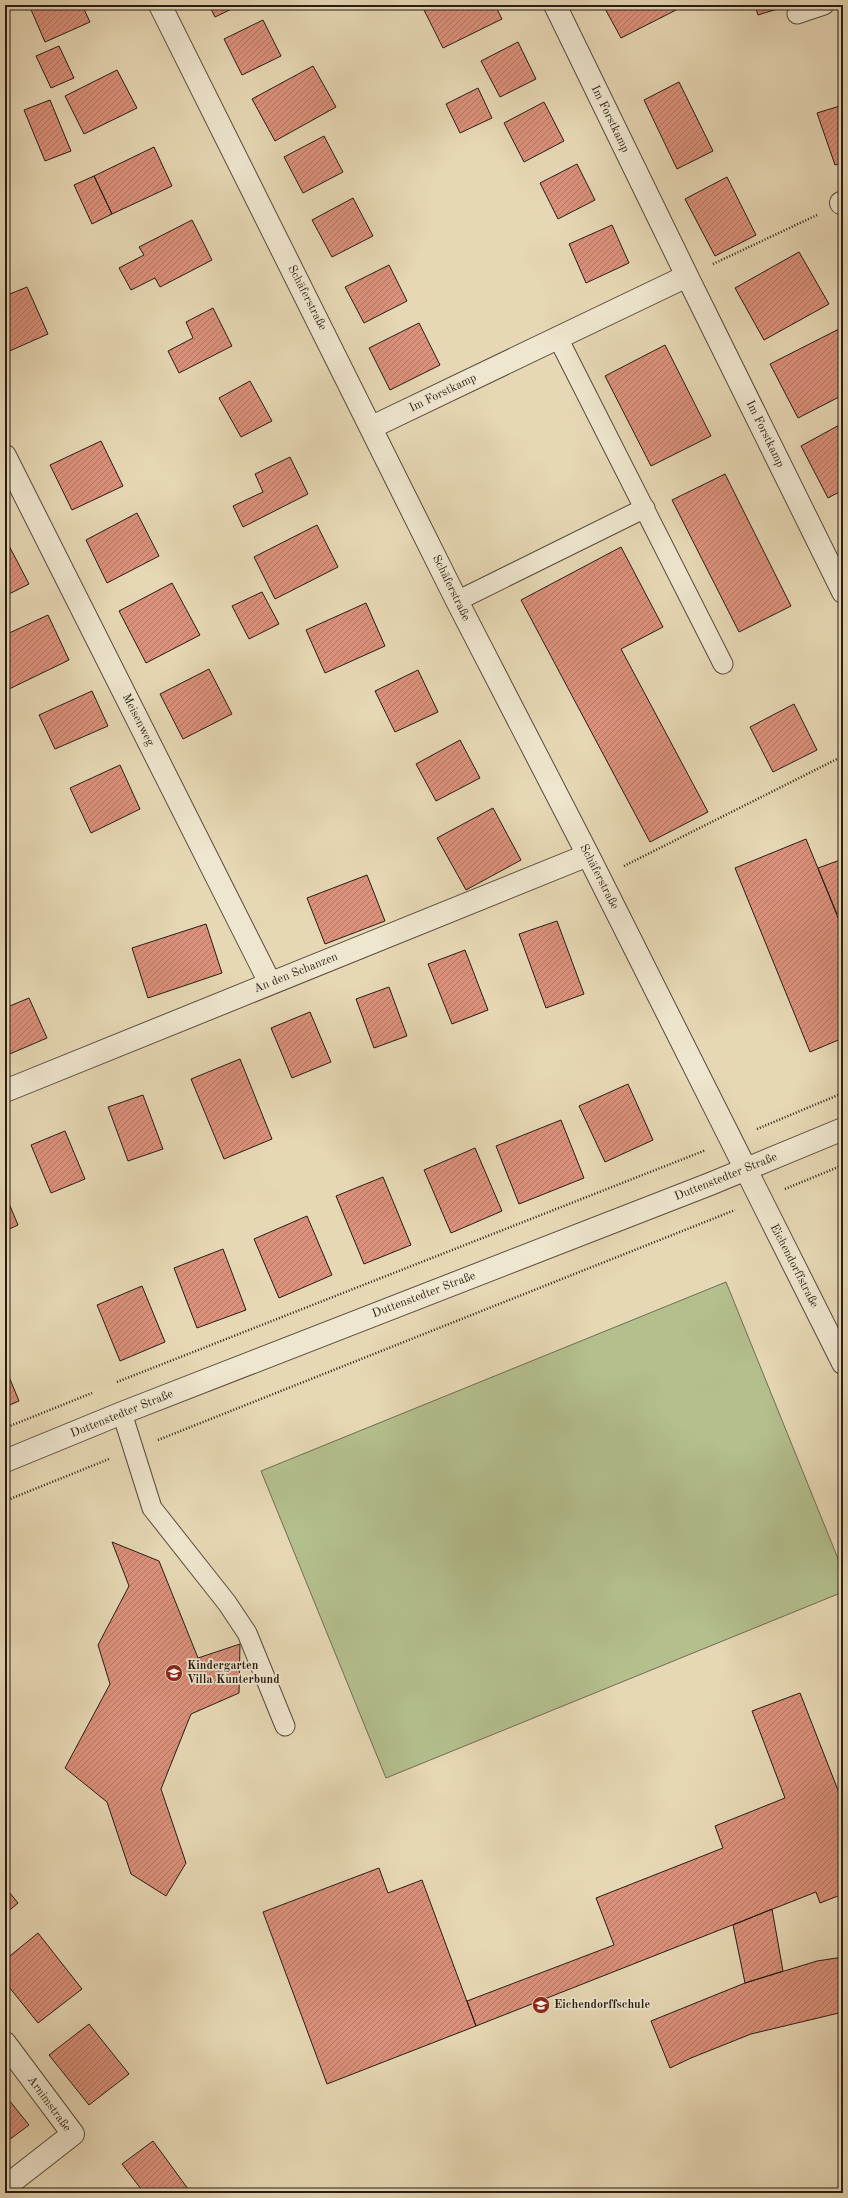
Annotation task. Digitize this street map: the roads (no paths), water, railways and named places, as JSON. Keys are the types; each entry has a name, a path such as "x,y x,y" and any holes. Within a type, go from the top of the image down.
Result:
{"street":[{"name":"Schäferstraße","path":"160,5 458,601 600,878 746,1170"},
{"name":"Im Forstkamp","path":"555,5 843,592"},
{"name":"Im Forstkamp","path":"372,427 687,276"},
{"name":"Meisenweg","path":"5,456 270,983"},
{"name":"An den Schanzen","path":"5,1091 588,855"},
{"name":"Duttenstedter Straße","path":"5,1461 122,1413 746,1170 843,1129"},
{"name":"Eichendorffstraße","path":"746,1170 843,1363"},
{"name":"Arnimstraße","path":"5,2043 73,2134 5,2187"}],"lane":[{"path":"798,14 824,5"},
{"path":"558,338 723,664"},
{"path":"458,601 645,508"},
{"path":"122,1413 152,1508 227,1603 247,1633 285,1726"}],"place":[{"name":"Kindergarten Villa Kunterbund","path":"174,1673"},
{"name":"Eichendorffschule","path":"541,2005"}]}
